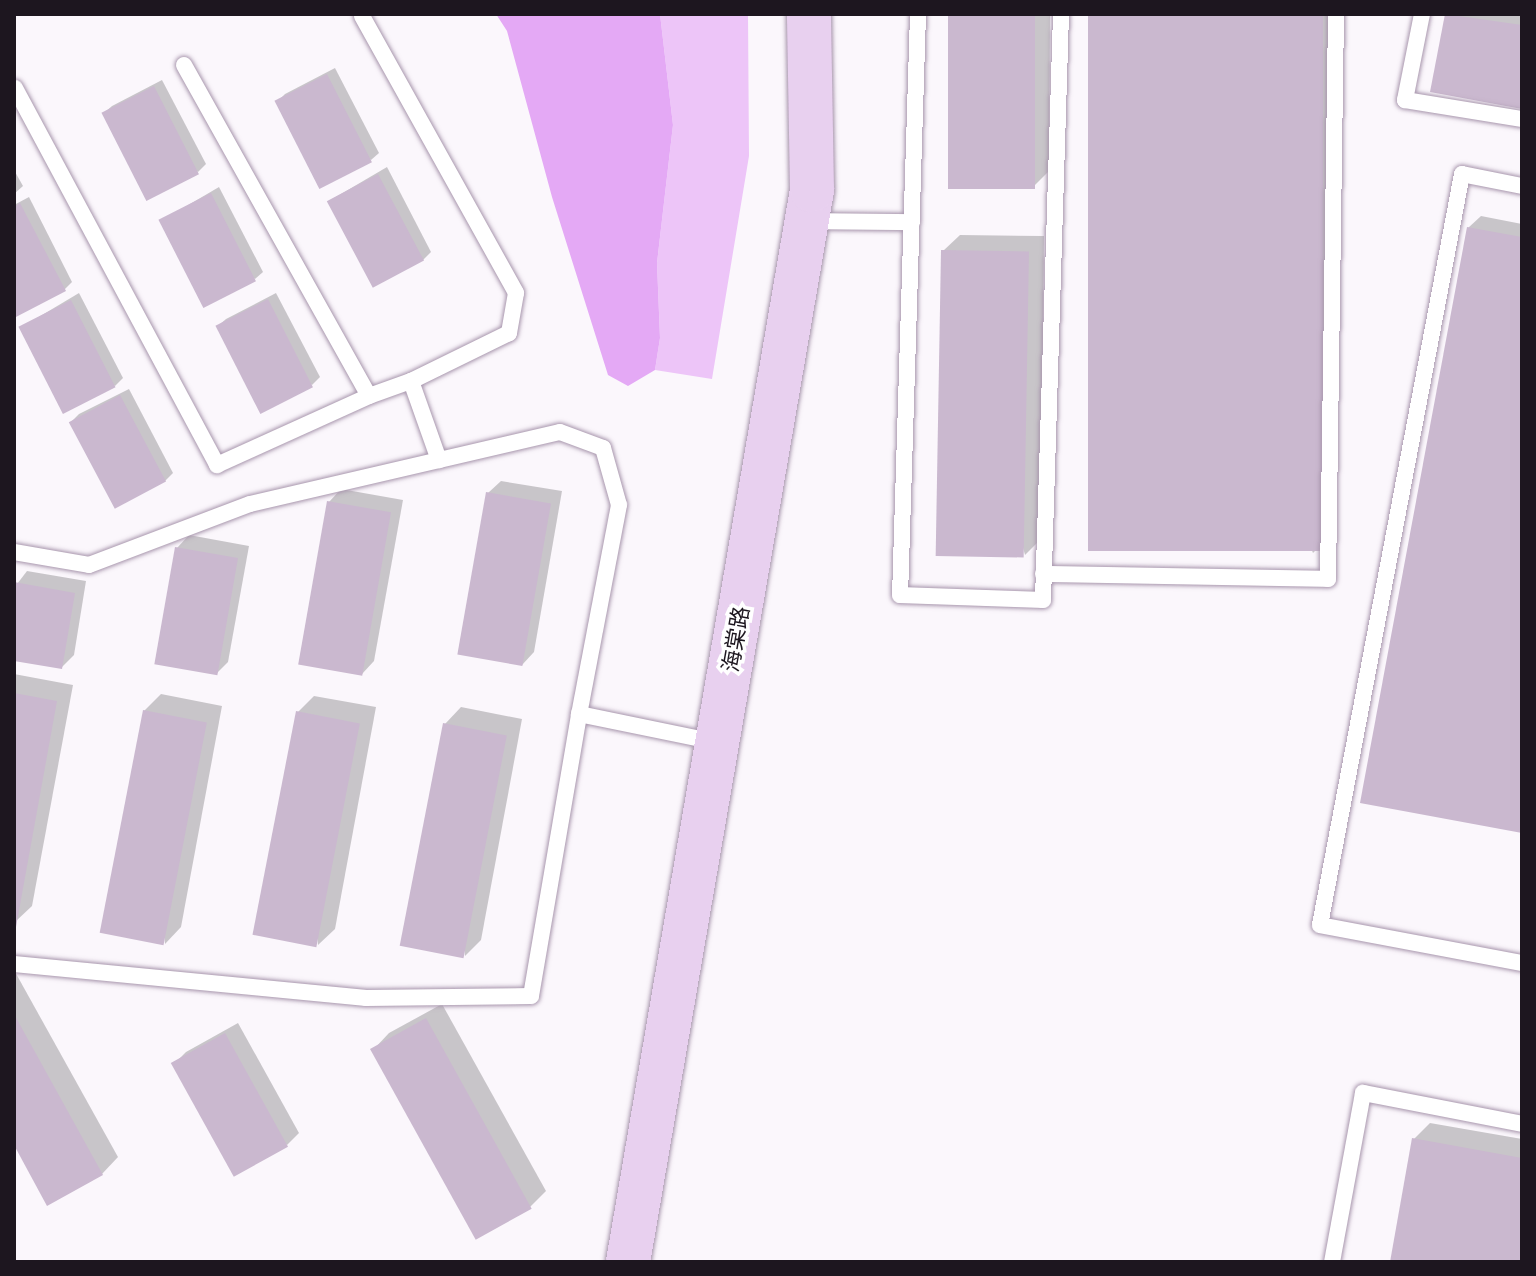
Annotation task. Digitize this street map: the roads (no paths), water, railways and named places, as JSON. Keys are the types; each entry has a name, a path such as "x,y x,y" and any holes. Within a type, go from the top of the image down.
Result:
{"street":[{"name":"海棠路","path":"628,1262 812,190 809,14"}],"lane":[{"path":"918,14 900,595 1043,600 1061,14"},
{"path":"1043,574 1328,579 1336,14"},
{"path":"1422,14 1405,100 1522,119"},
{"path":"15,88 217,465 369,396 411,381 509,333 516,293 362,16"},
{"path":"184,65 369,396"},
{"path":"1522,186 1462,174 1320,925 1522,963"},
{"path":"807,221 912,222"},
{"path":"411,381 439,460"},
{"path":"14,552 89,565 250,504 560,432 603,448 619,505 579,714 531,996 366,998 14,964"},
{"path":"579,714 717,743"},
{"path":"1332,1262 1363,1093 1522,1124"}]}
